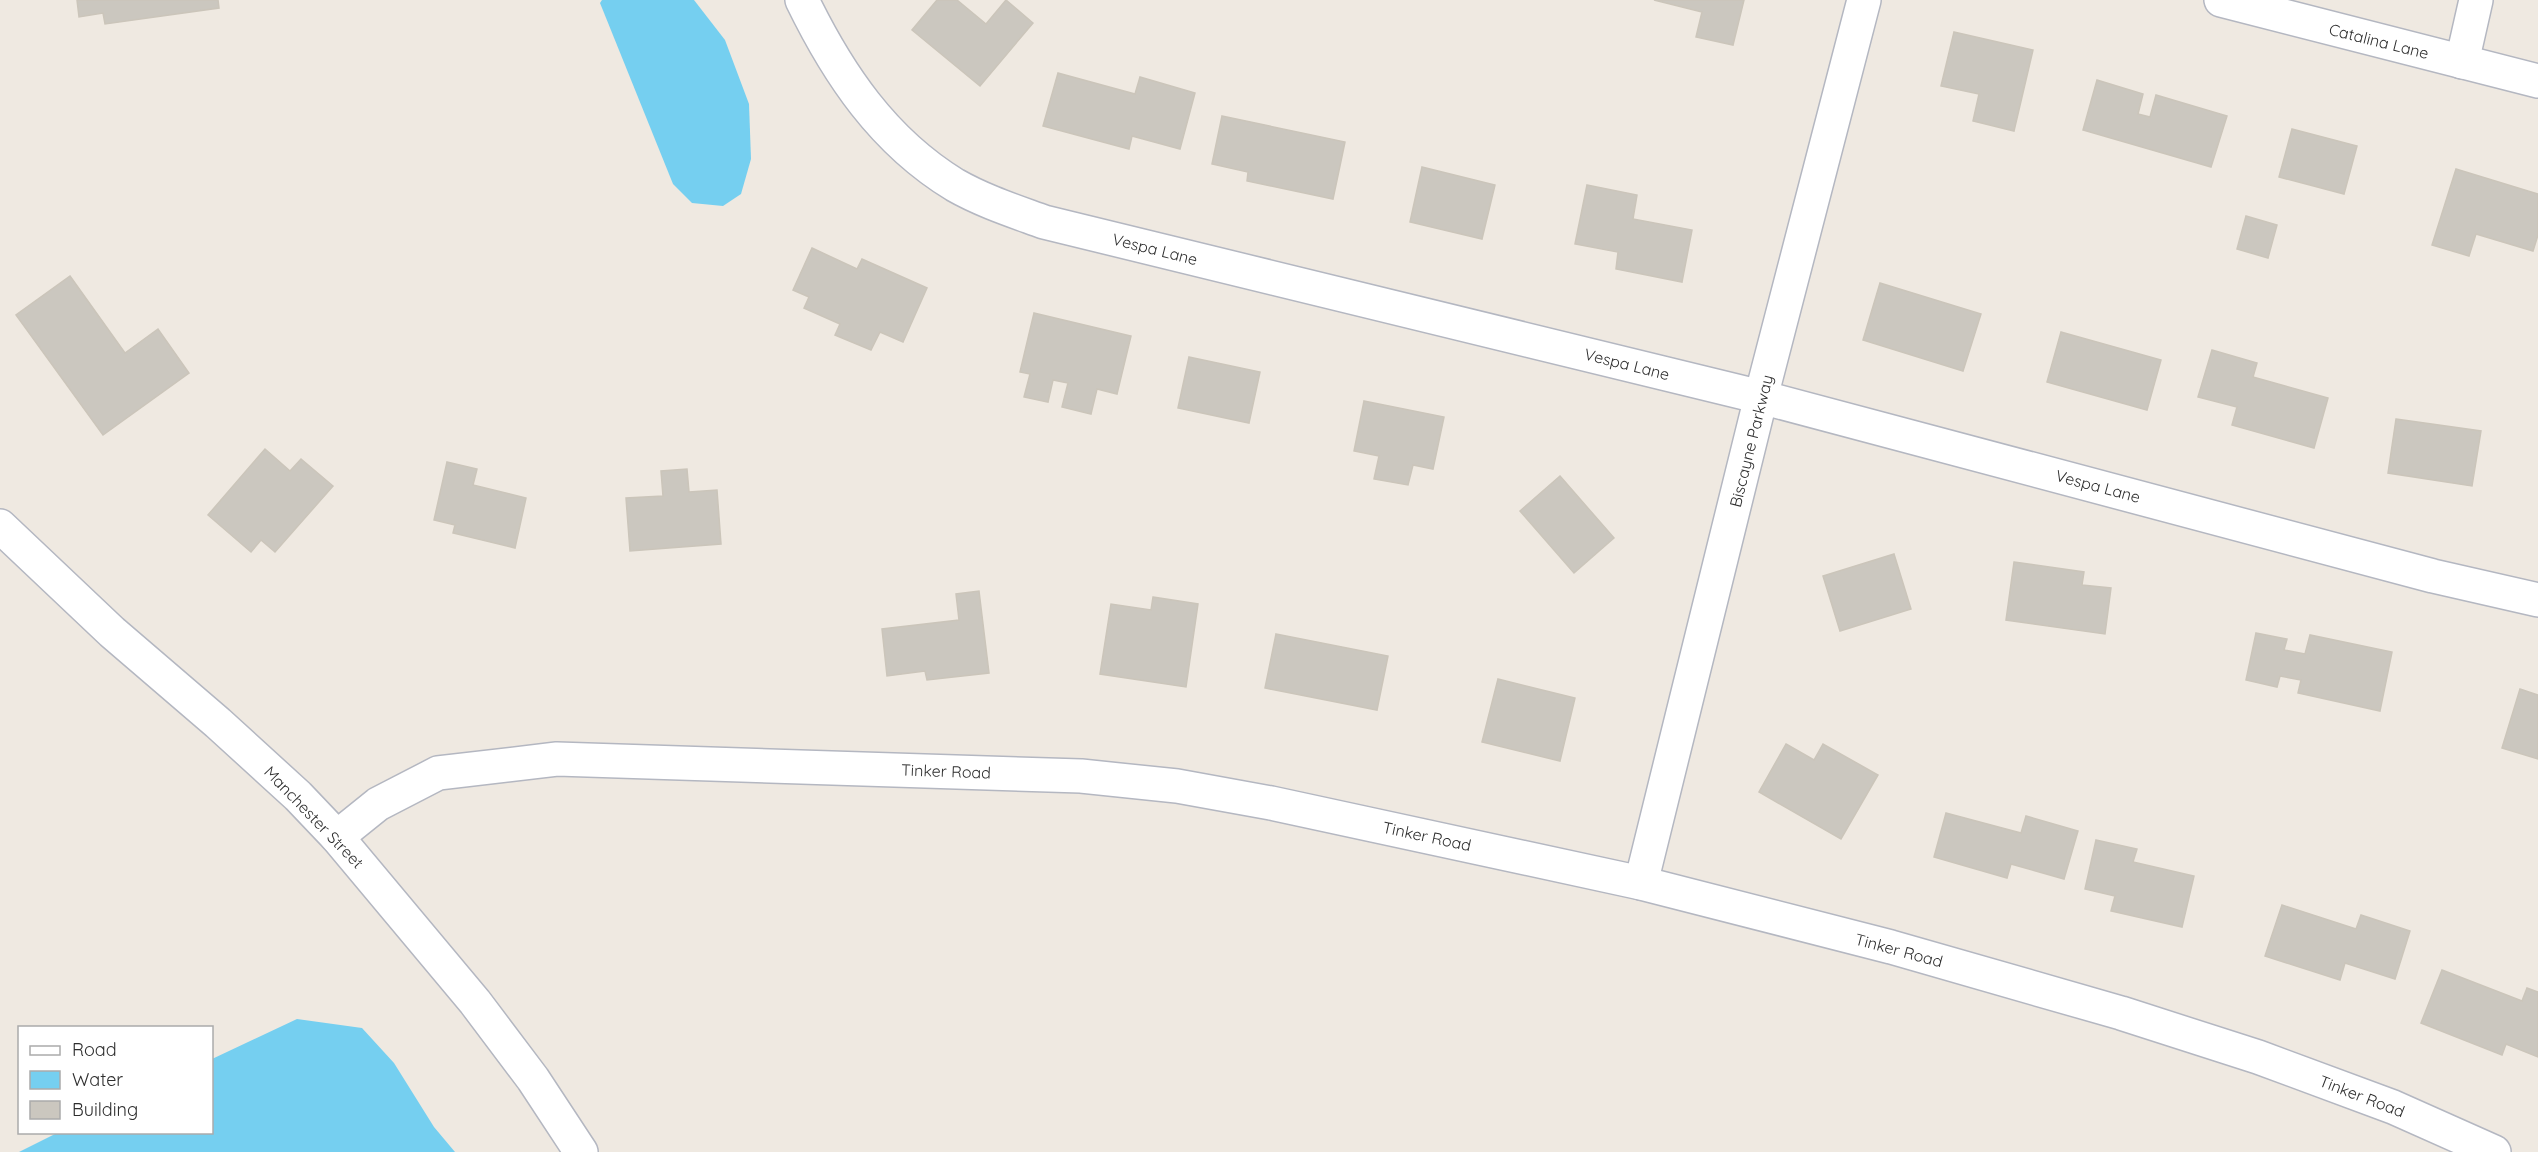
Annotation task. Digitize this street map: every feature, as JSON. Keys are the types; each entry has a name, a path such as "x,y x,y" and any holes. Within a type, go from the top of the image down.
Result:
{"street":[{"name":"Vespa Lane","path":"802,0 824,45 850,87 881,125 916,158 956,185 999,206 1044,222 1761,397 2433,576 2538,600"},
{"name":"Biscayne Parkway","path":"1641,882 1761,397 1864,0"},
{"name":"Catalina Lane","path":"2221,0 2538,81"},
{"path":"2462,62 2476,0"},
{"name":"Manchester Street","path":"0,526 112,632 218,723 298,796 337,837 475,1002 533,1079 581,1152"},
{"name":"Tinker Road","path":"337,837 378,804 438,773 557,759 748,767 1081,776 1177,786 1271,803 1641,882 1891,947 2258,1057 2393,1107 2494,1152"}],"water":[{"path":"602,0 694,0 725,40 749,104 751,159 741,194 723,206 692,203 673,184 600,3"},
{"path":"297,1019 362,1028 394,1063 434,1127 455,1152 19,1152 55,1134 213,1134 213,1059"}],"building":[{"path":"77,0 218,0 219,8 105,24 103,13 79,17"},
{"path":"937,0 957,0 986,24 1006,0 1033,23 980,86 912,30"},
{"path":"1654,0 1744,0 1733,45 1696,37 1702,12"},
{"path":"1954,32 2033,50 2014,131 1973,121 1979,94 1941,86"},
{"path":"1058,73 1135,94 1140,77 1195,93 1180,149 1132,136 1129,149 1043,126"},
{"path":"2097,80 2143,94 2138,114 2150,117 2156,95 2227,116 2211,167 2083,130"},
{"path":"1222,116 1345,142 1333,199 1247,181 1248,172 1212,164"},
{"path":"2292,129 2357,146 2344,194 2279,177"},
{"path":"1422,167 1495,185 1482,239 1410,222"},
{"path":"2456,169 2538,194 2538,235 2533,251 2476,234 2469,256 2432,245"},
{"path":"1587,185 1637,195 1633,219 1692,230 1682,282 1616,269 1618,252 1575,244"},
{"path":"2246,216 2277,225 2268,258 2237,249"},
{"path":"812,248 857,269 862,259 927,288 903,342 880,332 871,350 835,335 840,324 804,308 809,297 793,290"},
{"path":"70,276 125,353 158,329 189,373 103,435 16,315"},
{"path":"1880,283 1981,314 1963,371 1863,340"},
{"path":"1034,313 1131,336 1117,394 1097,389 1091,414 1062,407 1068,383 1053,380 1048,402 1024,397 1030,374 1020,372"},
{"path":"2061,332 2161,360 2147,410 2047,382"},
{"path":"2212,350 2257,363 2253,377 2328,398 2314,448 2232,425 2237,407 2198,397"},
{"path":"1189,357 1260,372 1249,423 1178,408"},
{"path":"1364,401 1444,417 1433,469 1413,465 1408,485 1374,479 1379,456 1354,451"},
{"path":"2396,419 2481,431 2472,486 2388,473"},
{"path":"265,449 290,471 301,459 333,486 275,552 261,540 251,552 208,515"},
{"path":"447,462 477,469 473,485 526,498 515,548 453,533 455,525 434,520"},
{"path":"687,469 689,492 717,490 721,544 630,551 626,498 663,496 661,471"},
{"path":"1560,476 1614,538 1574,573 1520,511"},
{"path":"1894,554 1911,609 1840,631 1823,576"},
{"path":"2014,562 2084,572 2082,585 2111,588 2105,634 2006,620"},
{"path":"979,591 989,673 927,680 925,671 887,676 882,629 959,620 956,594"},
{"path":"1153,597 1198,604 1186,687 1100,674 1111,604 1151,610"},
{"path":"2256,633 2287,639 2284,650 2305,654 2310,635 2392,652 2380,711 2298,693 2301,680 2280,676 2277,687 2246,680"},
{"path":"1276,634 1388,656 1377,710 1265,688"},
{"path":"1498,679 1575,698 1560,761 1482,742"},
{"path":"2520,689 2538,695 2538,759 2502,748"},
{"path":"1786,744 1814,760 1823,744 1878,775 1841,839 1759,792"},
{"path":"1946,813 2021,833 2026,816 2078,831 2064,879 2011,864 2007,878 1934,857"},
{"path":"2096,840 2137,849 2133,862 2194,876 2182,927 2111,911 2115,896 2085,889"},
{"path":"2282,905 2356,929 2361,915 2410,931 2395,979 2345,963 2340,980 2265,956"},
{"path":"2442,970 2522,1001 2527,988 2538,992 2538,1057 2506,1044 2502,1055 2421,1023"}]}
